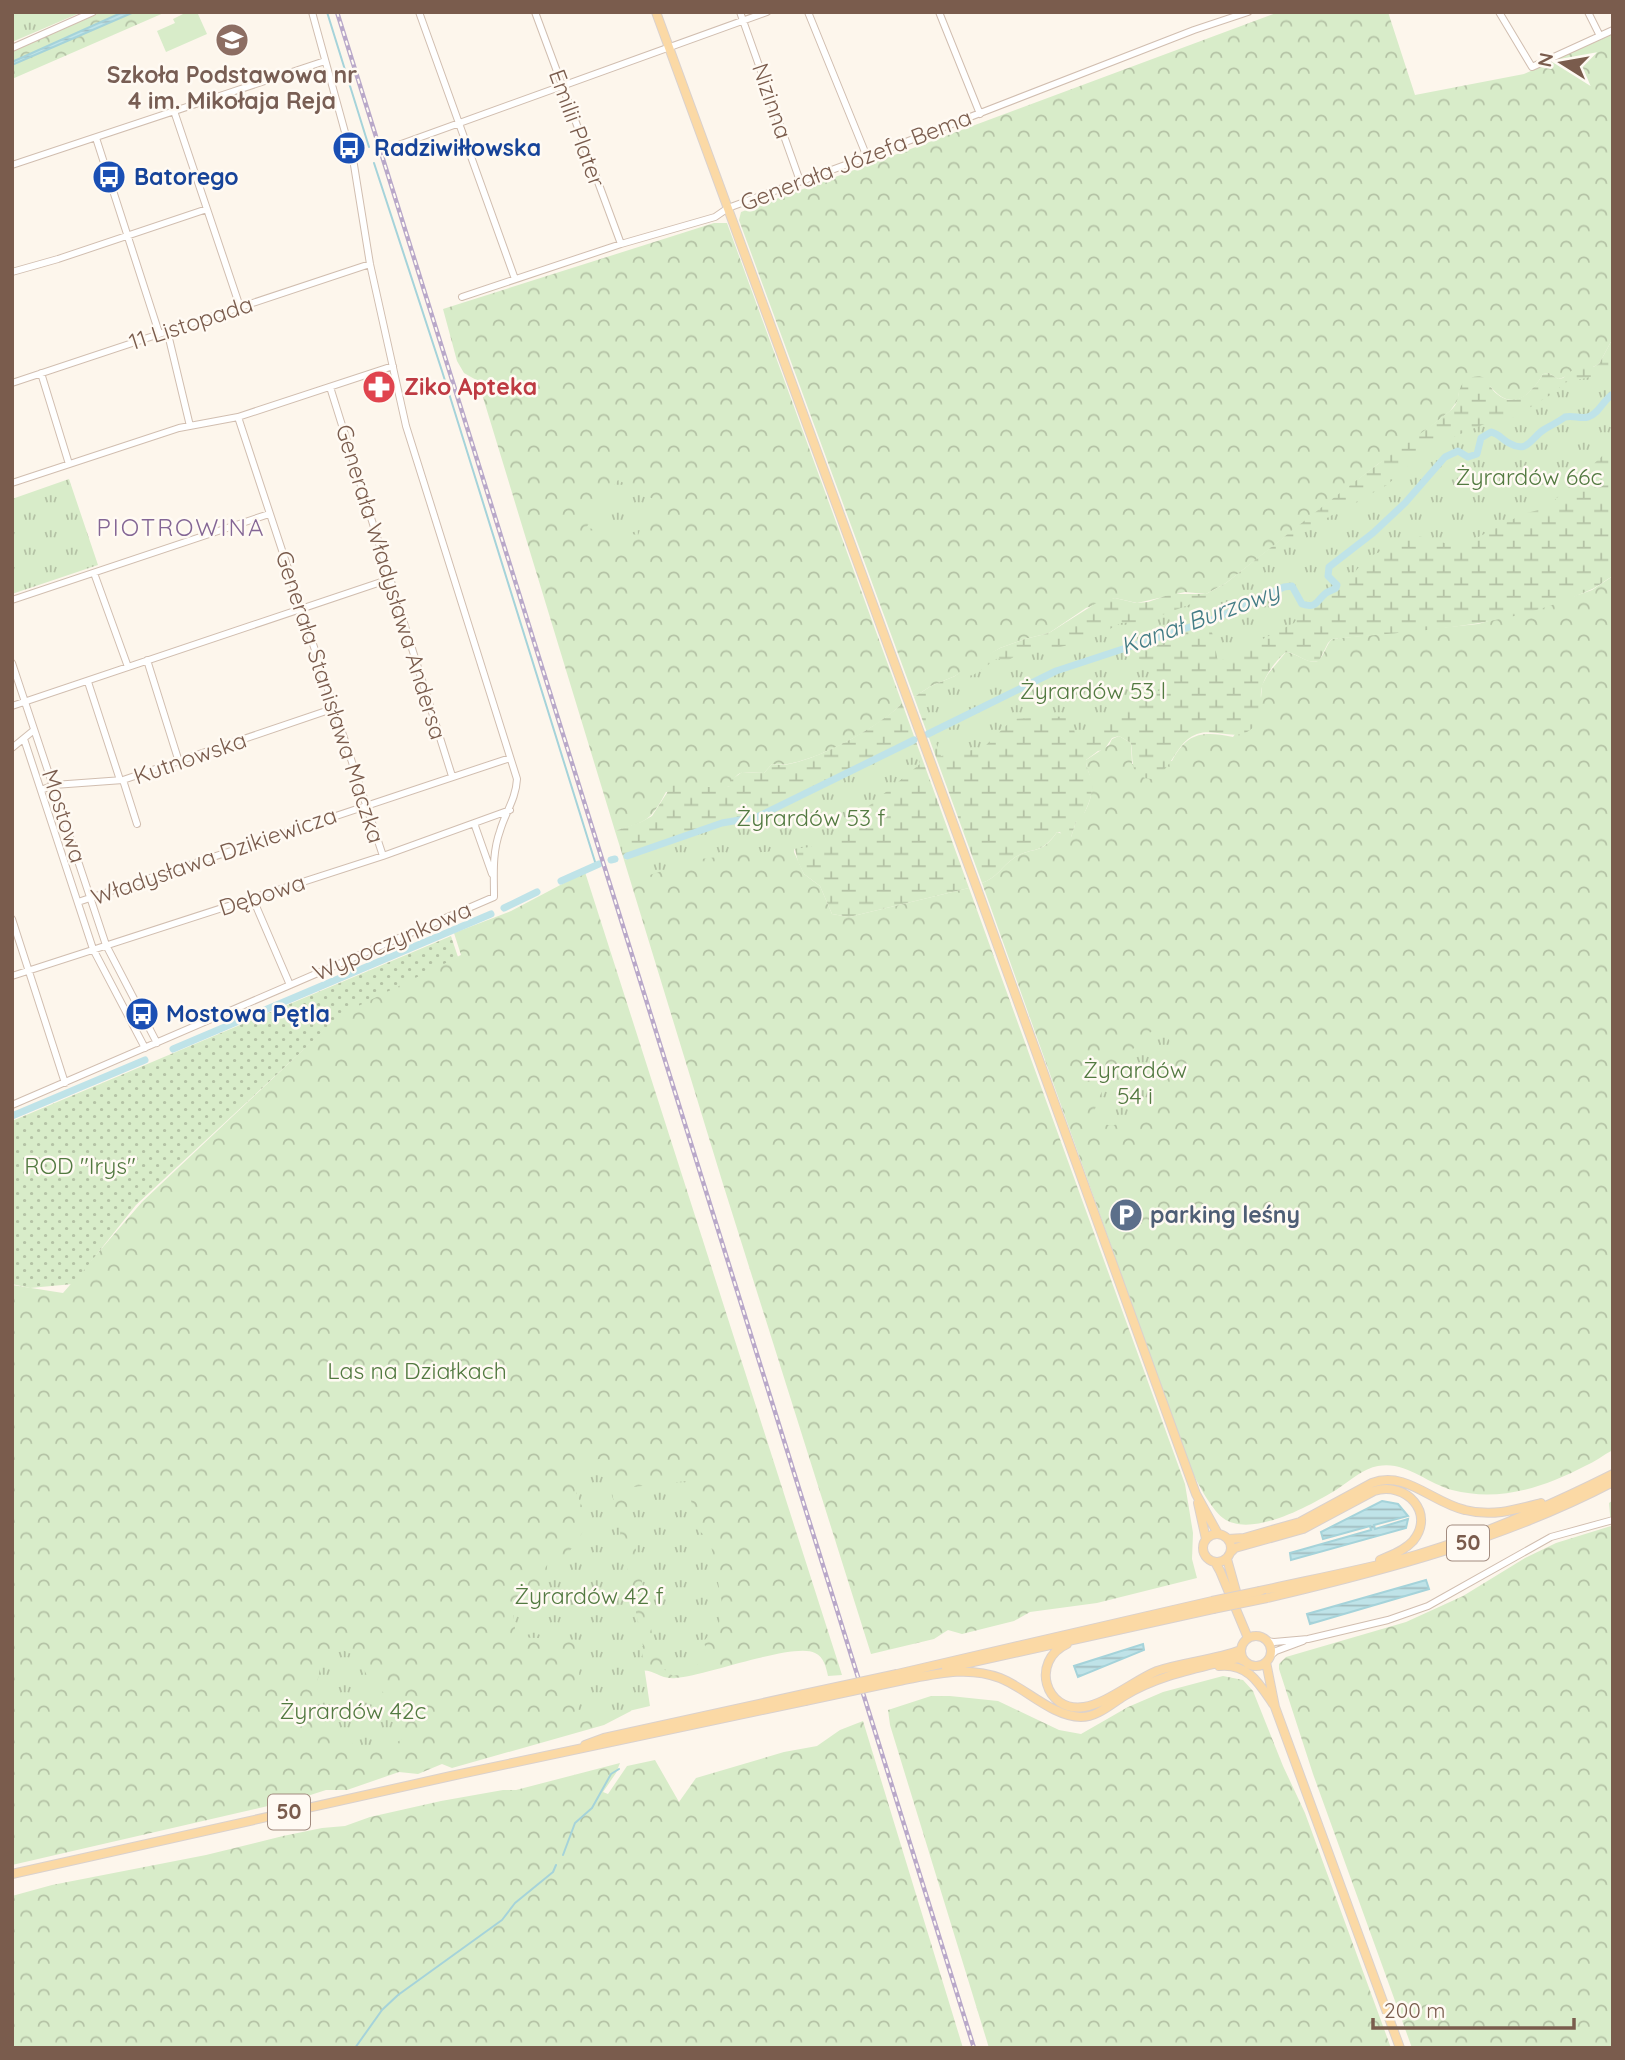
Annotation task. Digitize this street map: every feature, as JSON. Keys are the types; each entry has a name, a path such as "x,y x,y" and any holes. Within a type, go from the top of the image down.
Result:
{"main road":[{"path":"656,12 1196,1494 1206,1539 1203,1546 1204,1555 1214,1562 1220,1571 1251,1637 1266,1641 1270,1648 1268,1659 1275,1707 1401,2048"},
{"name":"50","path":"898,1677 1100,1634 1260,1591 1403,1558 1469,1537 1571,1495 1613,1474"},
{"path":"1196,1494 1218,1534 1228,1539 1248,1537 1300,1522 1371,1483 1384,1479 1403,1482 1456,1508 1484,1513 1513,1511 1571,1495"},
{"name":"50","path":"12,1874 567,1752 1212,1605 1267,1598 1360,1576 1460,1546 1547,1513 1613,1482"},
{"path":"1214,1562 1229,1555 1235,1548 1303,1529 1379,1489 1393,1489 1407,1494 1420,1509 1421,1521 1417,1535 1403,1550 1366,1566"},
{"path":"1206,1539 1218,1534"},
{"path":"1228,1539 1235,1590 1251,1637"},
{"path":"1100,1634 1065,1646 1051,1656 1046,1682 1051,1694 1061,1703 1071,1707 1085,1707 1154,1672 1241,1650 1251,1637"},
{"path":"1241,1650 1244,1661"},
{"path":"898,1677 985,1673 1006,1681 1060,1712 1085,1717 1165,1676 1238,1658 1254,1666 1268,1696"},
{"path":"1254,1666 1268,1659"},
{"path":"1199,1667 1238,1667 1253,1676 1275,1707"}],"street":[{"path":"12,48 93,12"},
{"path":"312,12 354,165 370,264 406,426 517,779 510,810 500,830 494,855 494,877"},
{"path":"419,12 515,279"},
{"name":"Emilii Plater","path":"535,12 621,244"},
{"name":"Nizinna","path":"740,12 800,181"},
{"path":"393,147 766,12"},
{"path":"808,12 867,157"},
{"path":"939,12 980,114"},
{"name":"Generała Józefa Bema","path":"461,297 621,244 715,217 728,208 980,114 1060,80 1248,12"},
{"path":"1499,12 1532,67 1613,30"},
{"path":"1588,12 1600,36"},
{"path":"12,165 325,61"},
{"path":"174,111 240,307"},
{"path":"96,138 159,333"},
{"path":"12,272 207,209"},
{"name":"11 Listopada","path":"12,383 370,264"},
{"path":"167,330 190,426"},
{"path":"12,483 190,426 238,418 393,366"},
{"path":"41,373 69,464"},
{"name":"Generała Władysława Andersa","path":"330,387 452,776"},
{"name":"Generała Stanisława Maczka","path":"238,418 383,856"},
{"path":"12,600 269,514"},
{"path":"94,573 128,667"},
{"path":"12,706 390,579"},
{"path":"147,660 179,762"},
{"name":"Mostowa","path":"12,663 106,945 157,1043"},
{"path":"88,682 137,824"},
{"name":"Kutnowska","path":"41,790 54,785 122,780 335,708"},
{"path":"12,748 34,730"},
{"name":"Mostowa","path":"24,738 93,949 145,1048"},
{"name":"Władysława Dzikiewicza","path":"78,902 510,758"},
{"name":"Dębowa","path":"12,976 383,856 510,810"},
{"path":"474,823 494,877"},
{"name":"Wypoczynkowa","path":"12,1105 494,897 494,877"},
{"name":"Wypoczynkowa","path":"253,899 290,985"},
{"path":"12,919 65,1083"},
{"path":"1268,1659 1276,1651 1308,1639 1388,1620 1428,1606 1551,1537 1613,1520"},
{"path":"1266,1641 1308,1639"}],"green space":[{"path":"12,12 82,12 12,42"},
{"path":"102,12 166,12 12,79 12,51"},
{"path":"187,12 200,12 198,14 207,34 166,52 157,31 175,23 173,19"},
{"path":"1279,12 1388,12 1415,95 1524,74 1613,34 1613,338 1599,364 1558,379 1549,373 1543,374 1532,390 1519,399 1505,398 1490,386 1459,392 1458,400 1450,411 1409,444 1378,464 1226,583 1206,594 1185,592 1137,603 1115,598 1086,608 1049,633 1000,648 914,697 739,220 741,212"},
{"path":"714,223 727,223 902,703 878,723 821,754 802,761 772,764 764,773 740,774 730,786 721,789 666,792 646,819 615,831 478,381 464,373 457,361 443,309"},
{"path":"1613,338 1613,576 1593,589 1559,603 1496,620 1431,630 1332,639 1319,661 1315,662 1286,652 1272,667 1262,685 1262,714 1250,730 1236,735 1205,732 1197,734 1184,743 1165,769 1152,779 1144,778 1136,772 1131,743 1119,736 1112,738 1104,750 1086,760 1092,792 1085,812 1081,820 1076,822 1071,837 1064,838 1057,832 1046,845 1014,858 992,878 982,883 914,697 1000,648 1049,633 1098,602 1115,598 1136,603 1171,594 1206,594 1226,583 1451,410 1466,381 1482,377 1504,398 1517,399 1529,392 1543,374 1549,373 1558,379 1576,367 1593,367 1599,364"},
{"path":"1613,372 1613,446 1546,508 1523,514 1459,547 1415,535 1367,558 1339,590 1310,600 1294,623 1218,662 1209,617 1114,649 1147,662 1168,686 1076,738 1071,716 1013,719 983,748 941,756 919,700 969,678 998,658 1004,663 1023,651 1025,654 1041,646 1049,650 1091,639 1121,623 1144,622 1225,591 1316,524 1387,485 1415,460 1441,442 1494,420 1509,420 1557,391 1563,383"},
{"path":"69,479 98,565 12,594 12,499"},
{"path":"618,480 653,499 638,535 586,528"},
{"path":"1613,576 1613,1450 1553,1481 1504,1493 1452,1490 1398,1467 1378,1466 1362,1472 1312,1504 1281,1518 1249,1525 1235,1523 1223,1518 1213,1508 1189,1465 982,883 992,878 1014,858 1046,845 1057,832 1071,837 1076,822 1083,815 1090,799 1092,787 1086,760 1109,745 1112,739 1119,736 1131,743 1132,764 1172,761 1184,744 1204,734 1233,737 1261,698 1262,685 1268,674 1286,652 1316,662 1332,639 1478,624 1592,590"},
{"path":"902,703 969,888 849,917 832,914 820,886 804,874 793,841 639,855 624,860 615,831 652,816 672,785 716,788 730,786 730,781 742,772 764,773 772,764 785,765 801,761 860,734"},
{"name":"Żyrardów 53 f","path":"912,740 920,764 820,846 700,859 634,880 626,854 757,814"},
{"path":"800,806 794,852 804,874 820,886 832,914 849,917 969,888 1185,1484 1193,1533 1192,1559 1197,1578 1097,1603 1030,1612 1014,1621 962,1634 948,1630 934,1639 871,1654 624,860"},
{"name":"Las na Działkach","path":"585,872 842,1675 828,1676 821,1657 804,1651 770,1656 676,1678 647,1671 635,1672 635,1696 631,1711 604,1725 452,1768 442,1764 418,1774 399,1772 347,1790 326,1790 298,1799 12,1865 12,1285 63,1293 142,1202 343,1012 461,955 454,933 511,911"},
{"name":"ROD \"Irys\"","path":"451,936 458,957 342,1014 136,1205 73,1284 30,1288 12,1284 12,1121"},
{"name":"Żyrardów 54 i","path":"1159,1025 1169,1039 1171,1053 1170,1066 1158,1093 1149,1105 1127,1121 1112,1125 1092,1123 1101,1094 1116,1068"},
{"name":"Żyrardów 42 f","path":"605,1458 643,1646 650,1706 578,1723 580,1640 516,1637 513,1611 544,1601 548,1556 567,1555 589,1523 573,1485 583,1462"},
{"path":"687,1481 697,1529 710,1540 722,1603 719,1623 704,1641 706,1651 693,1672 673,1676 664,1669 658,1643 654,1644 624,1488"},
{"path":"1613,1500 1613,2048 1412,2048 1313,1774 1279,1664 1286,1657 1406,1622 1463,1596 1525,1558 1556,1543 1611,1526 1609,1503"},
{"name":"Żyrardów 42c","path":"340,1649 358,1657 371,1684 393,1699 402,1739 385,1750 364,1748 331,1736 313,1705 320,1668"},
{"path":"1223,1676 1243,1680 1253,1691 1305,1813 1391,2048 989,2048 890,1725 888,1710 931,1696 998,1701 1059,1730 1081,1734 1128,1707 1163,1692"},
{"path":"863,1721 963,2048 12,2048 12,1896 283,1836 345,1826 370,1817 441,1801 516,1790 620,1763 603,1792 608,1794 627,1766 655,1760 679,1802 696,1778 784,1752 817,1746 840,1730"}],"water":[{"path":"123,12 134,12 12,65 12,62"},
{"path":"1382,1501 1398,1504 1408,1516 1374,1525 1375,1529 1408,1519 1406,1528 1291,1560 1290,1553 1371,1530 1370,1526 1323,1539 1321,1532"},
{"path":"1426,1580 1429,1589 1310,1624 1307,1614"},
{"path":"1143,1644 1144,1650 1078,1677 1074,1666"}],"waterway":[{"path":"327,12 369,147"},
{"path":"374,163 442,371 596,865"},
{"name":"Kanał Burzowy","path":"928,734 1056,671 1217,618 1284,587 1292,586 1302,604 1314,605 1326,593 1336,588 1337,585 1328,576 1329,567 1373,533 1405,503 1445,457 1458,451 1468,457 1477,454 1481,438 1491,432 1508,443 1522,447 1565,417 1592,415 1613,394"},
{"name":"Kanał Burzowy","path":"627,856 722,823 757,817 914,740"},
{"name":"Kanał Burzowy","path":"611,860 615,859"},
{"name":"Kanał Burzowy","path":"561,881 599,864"},
{"name":"Kanał Burzowy","path":"504,908 537,892"},
{"name":"Kanał Burzowy","path":"173,1049 491,914"},
{"name":"Kanał Burzowy","path":"12,1116 145,1060"},
{"path":"563,1855 575,1823 592,1808 611,1774 619,1769"},
{"path":"355,2048 382,2010 398,1995 502,1920 515,1903 553,1872 556,1865"}],"railway":[{"path":"337,12 974,2048"}],"place":[{"name":"Szkoła Podstawowa nr 4 im. Mikołaja Reja","path":"232,40"},
{"name":"Radziwiłłowska","path":"349,148"},
{"name":"Batorego","path":"109,177"},
{"name":"Ziko Apteka","path":"379,387"},
{"name":"Mostowa Pętla","path":"142,1014"},
{"name":"parking leśny","path":"1126,1215"}],"district":[{"name":"PIOTROWINA","path":"181,528"}],"park label":[{"name":"Żyrardów 66c","path":"1529,477"},
{"name":"Żyrardów 53 l","path":"1093,691"}]}
